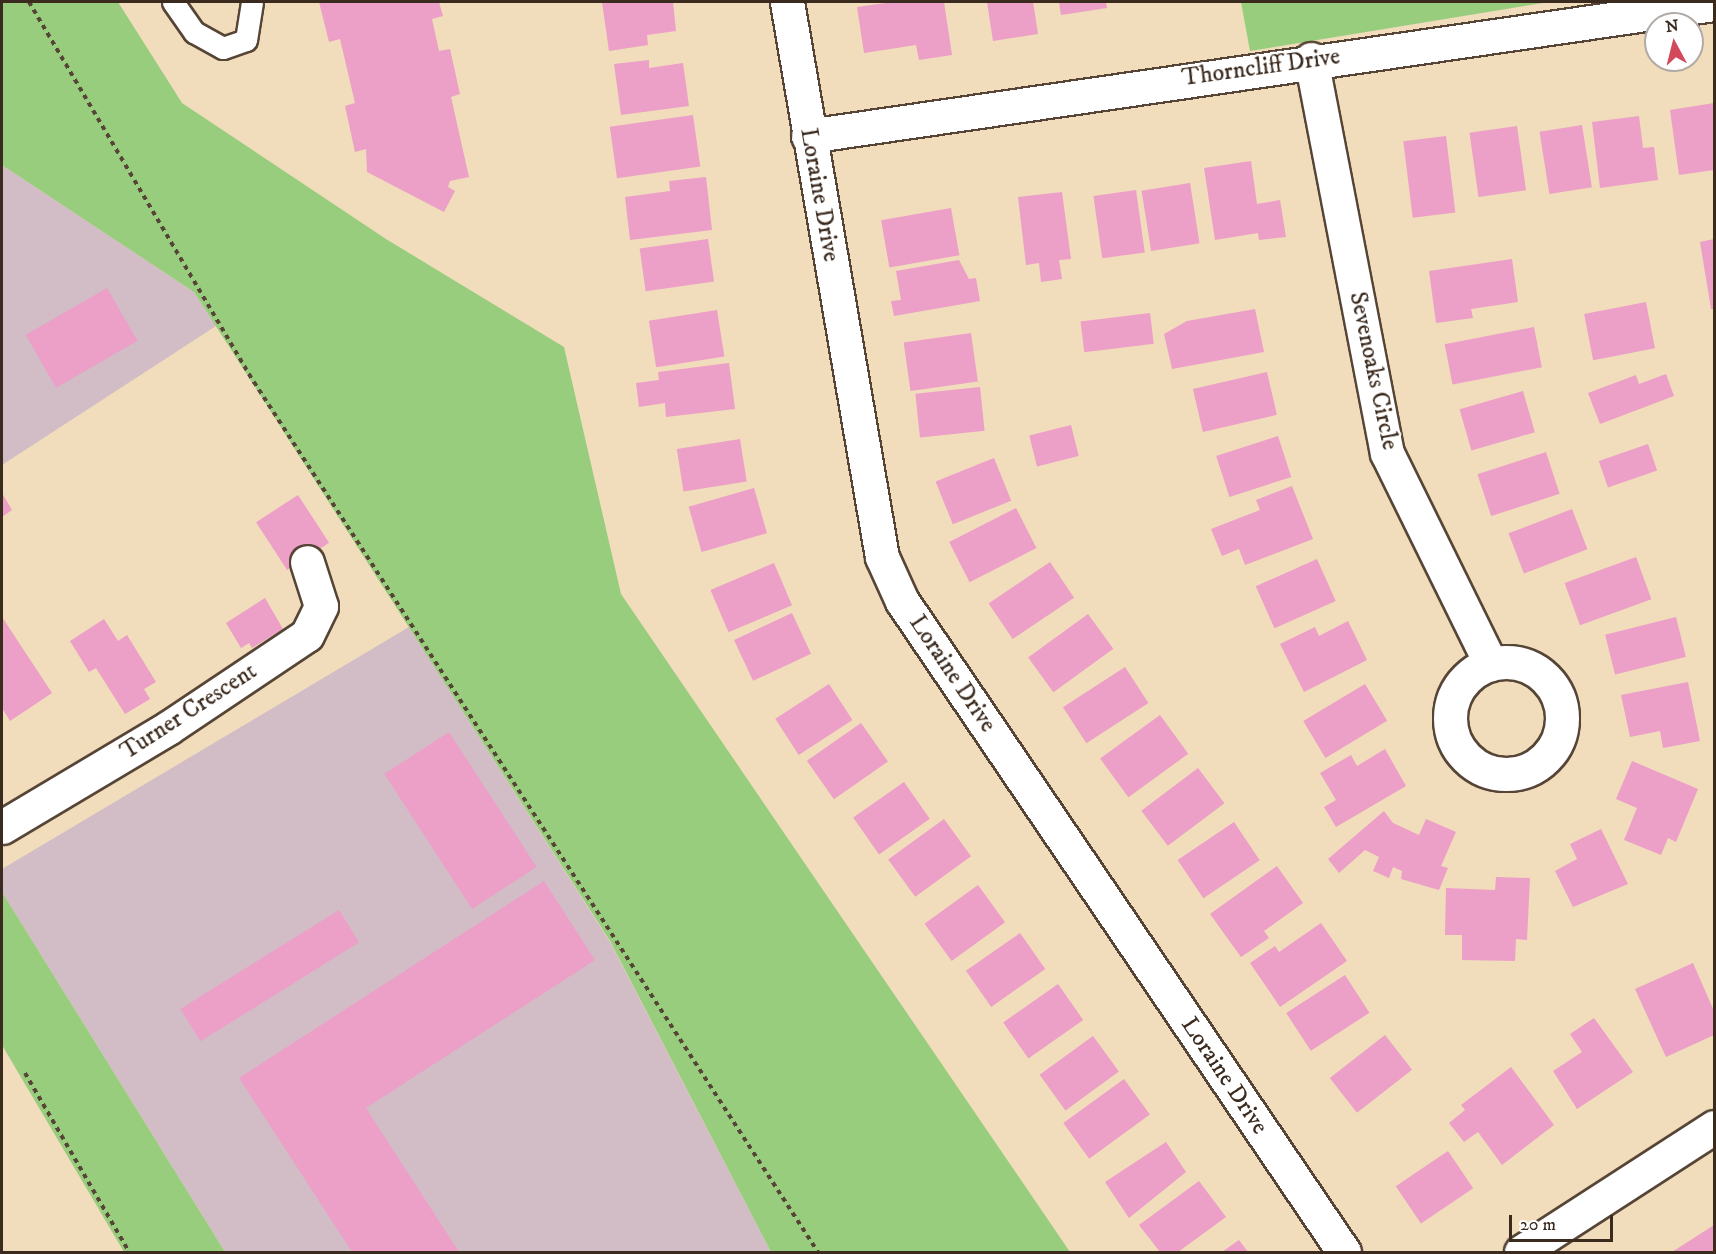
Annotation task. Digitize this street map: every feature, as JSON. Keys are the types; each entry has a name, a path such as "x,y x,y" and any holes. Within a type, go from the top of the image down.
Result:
{"street":[{"name":"Loraine Drive","path":"787,2 808,136 882,556 902,601 1344,1252"},
{"name":"Thorncliff Drive","path":"808,136 1311,59 1714,4"},
{"name":"Sevenoaks Circle","path":"1311,59 1387,453 1491,664"},
{"name":"Turner Crescent","path":"2,828 168,728 307,635 321,606 307,562"},
{"path":"1521,1252 1714,1127"}],"lane":[{"path":"173,2 194,32 223,48 246,40 252,2"}],"path":[{"path":"29,2 254,382 818,1252"},
{"path":"24,1072 129,1252"}],"shaded area":[{"path":"2,165 194,292 216,326 2,465"},
{"path":"409,627 610,942 771,1252 225,1252 2,892 2,869"}],"green space":[{"path":"2,2 118,2 182,103 386,239 564,347 621,594 1070,1252 771,1252 610,941 194,292 2,165"},
{"path":"1241,2 1549,2 1250,51"},
{"path":"2,892 225,1252 124,1252 2,1045"}],"building":[{"path":"319,2 439,2 443,16 432,19 439,51 450,49 460,94 451,97 469,177 450,181 448,187 455,191 444,212 367,172 366,149 355,152 345,106 355,103 340,39 329,42"},
{"path":"602,2 673,2 676,31 647,35 648,45 609,51"},
{"path":"893,2 944,2 952,55 919,60 916,45 864,53 857,7"},
{"path":"987,2 1033,2 1038,34 993,41"},
{"path":"1059,2 1106,2 1107,8 1061,15"},
{"path":"649,60 649,68 683,63 689,106 621,115 614,64"},
{"path":"1714,103 1714,170 1679,175 1670,110"},
{"path":"693,115 700,166 617,178 610,127"},
{"path":"1639,116 1643,148 1654,147 1658,180 1600,188 1592,122"},
{"path":"1582,125 1592,187 1549,194 1540,132"},
{"path":"1517,126 1526,190 1479,197 1469,133"},
{"path":"1446,136 1455,212 1413,218 1403,141"},
{"path":"1251,161 1257,204 1280,200 1286,237 1259,240 1258,233 1215,240 1204,168"},
{"path":"706,177 712,230 630,240 625,197 670,191 669,181"},
{"path":"1190,183 1200,243 1151,251 1142,191"},
{"path":"1136,190 1145,252 1102,258 1093,196"},
{"path":"1062,192 1071,259 1059,260 1062,279 1041,282 1039,263 1026,265 1018,197"},
{"path":"951,208 959,255 889,268 881,220"},
{"path":"708,239 714,282 646,291 640,249"},
{"path":"1714,239 1714,309 1711,309 1700,242"},
{"path":"1512,259 1518,302 1471,309 1473,318 1436,323 1429,271"},
{"path":"959,260 969,279 976,278 980,301 894,316 891,301 901,300 896,271"},
{"path":"107,288 138,341 56,388 26,335"},
{"path":"1646,302 1655,348 1593,360 1584,314"},
{"path":"1255,309 1264,352 1172,369 1164,334 1187,321"},
{"path":"717,310 724,356 656,367 649,321"},
{"path":"1150,313 1154,344 1084,352 1081,322"},
{"path":"1534,327 1542,367 1452,385 1445,344"},
{"path":"971,333 978,382 910,391 904,342"},
{"path":"729,363 735,409 666,417 665,403 639,407 636,383 659,380 658,372"},
{"path":"1267,372 1277,415 1203,432 1193,389"},
{"path":"1666,374 1674,396 1600,424 1588,393 1636,375 1639,384"},
{"path":"980,387 985,431 920,438 915,394"},
{"path":"1523,391 1535,432 1471,451 1460,409"},
{"path":"1071,425 1079,456 1037,466 1029,435"},
{"path":"1278,436 1291,477 1229,497 1216,456"},
{"path":"740,439 747,481 684,491 677,449"},
{"path":"1648,444 1657,470 1608,487 1599,461"},
{"path":"1546,452 1560,494 1491,516 1478,474"},
{"path":"994,458 1011,501 953,524 936,482"},
{"path":"1292,486 1313,539 1245,565 1239,549 1222,556 1211,529 1260,510 1256,500"},
{"path":"754,488 767,533 702,552 689,507"},
{"path":"2,493 12,510 2,517"},
{"path":"298,495 329,543 287,570 256,522"},
{"path":"1016,508 1036,548 970,582 949,542"},
{"path":"1572,509 1587,549 1524,574 1509,533"},
{"path":"1636,557 1651,599 1580,625 1565,583"},
{"path":"1317,559 1336,601 1275,628 1256,586"},
{"path":"1050,562 1074,598 1013,639 989,603"},
{"path":"774,563 792,605 728,632 710,590"},
{"path":"265,598 283,629 252,648 249,643 241,648 226,623"},
{"path":"792,613 811,654 753,681 734,640"},
{"path":"1088,614 1113,649 1053,692 1028,657"},
{"path":"2,617 52,693 10,721 2,708"},
{"path":"1676,617 1686,657 1615,674 1605,635"},
{"path":"104,619 118,641 127,635 156,682 144,689 150,699 125,714 96,668 89,672 70,641"},
{"path":"1348,621 1367,660 1304,692 1280,644 1315,627 1319,636"},
{"path":"1125,667 1148,703 1086,743 1063,707"},
{"path":"1688,682 1700,741 1663,748 1660,731 1630,737 1621,695"},
{"path":"829,684 852,720 799,755 775,719"},
{"path":"1365,684 1387,721 1325,758 1303,721"},
{"path":"1160,715 1188,754 1128,797 1100,758"},
{"path":"861,723 888,762 834,799 807,761"},
{"path":"449,732 537,867 472,909 384,774"},
{"path":"1385,749 1406,786 1336,827 1324,807 1336,800 1320,773 1351,755 1357,766"},
{"path":"1632,761 1698,789 1676,842 1668,838 1661,855 1624,840 1637,808 1616,799"},
{"path":"1198,768 1224,803 1168,846 1141,811"},
{"path":"904,782 930,819 879,854 853,818"},
{"path":"1384,811 1393,823 1419,835 1426,819 1456,832 1441,866 1448,868 1439,890 1401,879 1402,871 1393,867 1389,878 1373,871 1379,857 1365,850 1339,873 1328,859"},
{"path":"944,819 971,856 915,897 888,860"},
{"path":"1234,822 1260,860 1203,898 1178,860"},
{"path":"1601,829 1628,884 1573,907 1555,871 1577,859 1570,844"},
{"path":"1277,866 1303,903 1264,931 1269,938 1241,957 1210,914"},
{"path":"1496,877 1530,878 1527,940 1516,939 1515,961 1462,960 1462,935 1445,935 1446,888 1495,890"},
{"path":"544,881 595,960 366,1108 459,1252 352,1252 239,1078"},
{"path":"978,885 1005,922 952,961 925,924"},
{"path":"339,910 359,942 201,1041 180,1009"},
{"path":"1321,923 1347,961 1280,1007 1250,963 1275,946 1279,952"},
{"path":"1020,933 1045,969 991,1007 966,971"},
{"path":"1693,963 1714,1011 1714,1035 1666,1057 1635,989"},
{"path":"1345,975 1370,1013 1311,1051 1286,1013"},
{"path":"1058,984 1083,1020 1028,1058 1003,1022"},
{"path":"1594,1018 1633,1072 1577,1109 1553,1071 1582,1052 1570,1034"},
{"path":"1385,1035 1412,1070 1357,1113 1330,1078"},
{"path":"1093,1036 1119,1072 1065,1110 1040,1075"},
{"path":"1511,1067 1554,1125 1502,1165 1478,1132 1464,1142 1449,1123 1465,1110 1461,1105"},
{"path":"1124,1079 1150,1115 1089,1159 1063,1123"},
{"path":"1166,1142 1186,1172 1129,1218 1105,1182"},
{"path":"1448,1151 1473,1188 1421,1224 1396,1186"},
{"path":"1199,1181 1226,1217 1178,1252 1160,1252 1139,1225"},
{"path":"1714,1225 1714,1252 1672,1252"},
{"path":"1239,1240 1248,1252 1222,1252"}]}
